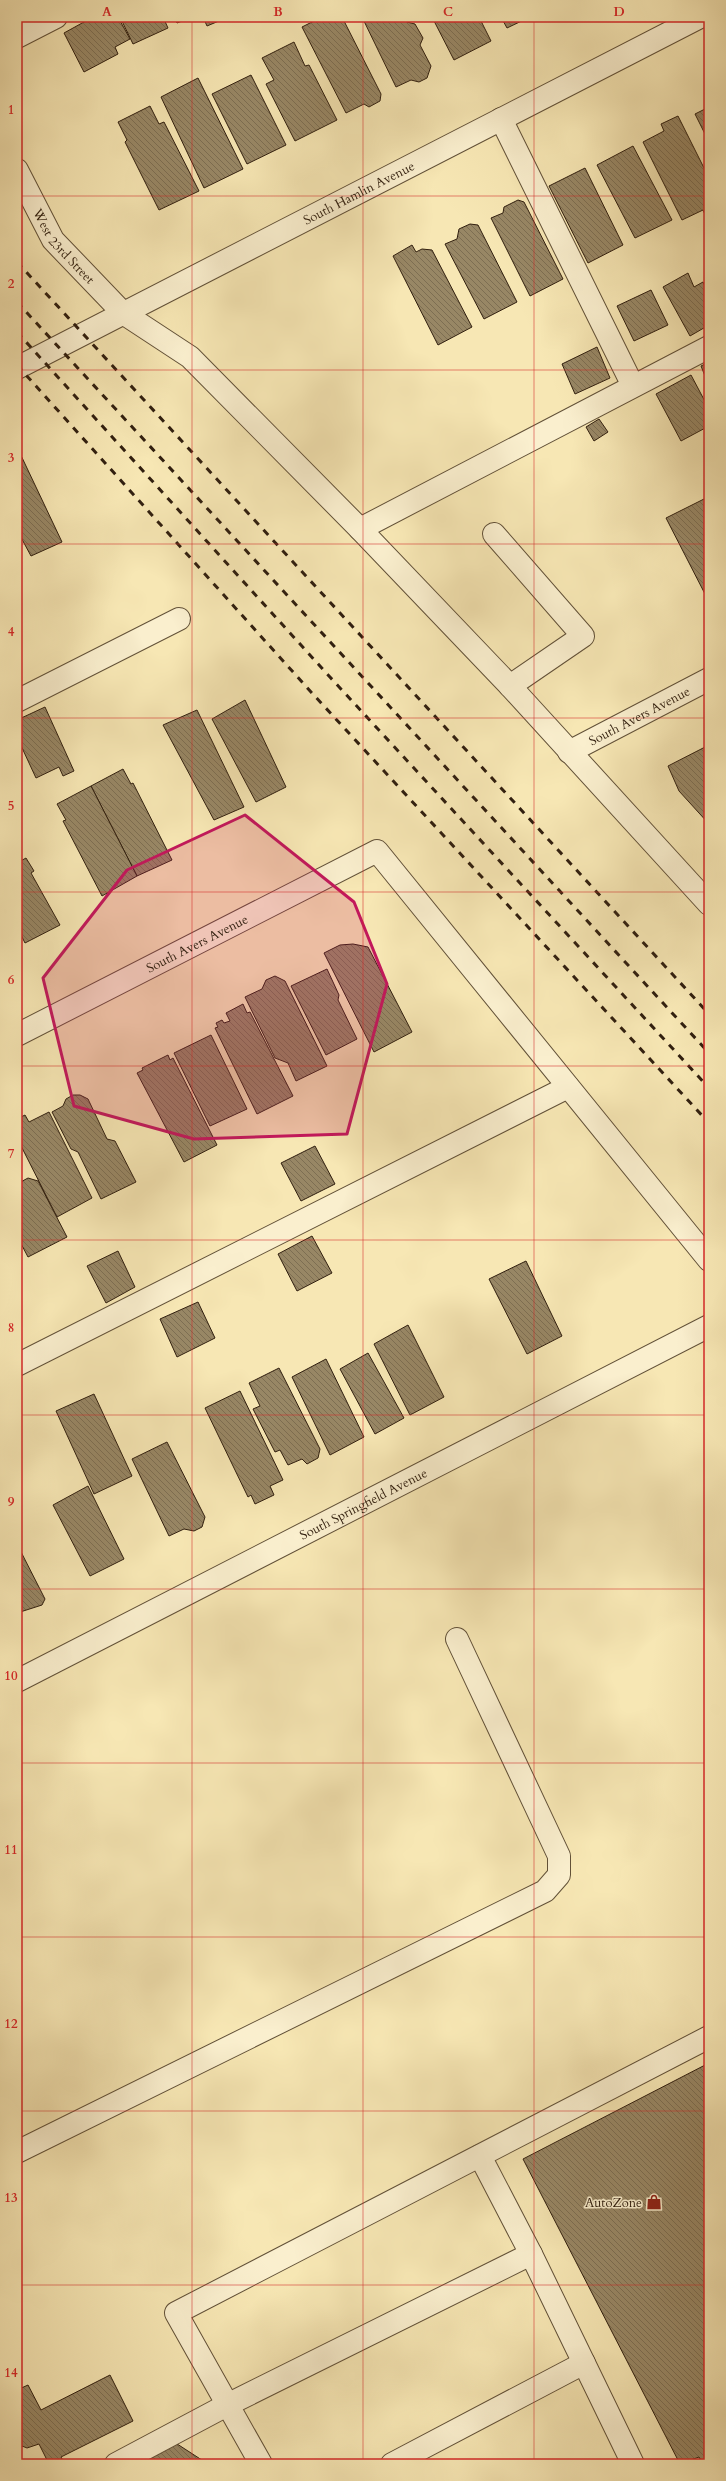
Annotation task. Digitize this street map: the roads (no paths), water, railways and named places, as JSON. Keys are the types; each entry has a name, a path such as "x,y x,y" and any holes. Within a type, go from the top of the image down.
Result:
{"street":[{"path":"17,37 56,17"},
{"name":"South Hamlin Avenue","path":"17,368 700,17"},
{"path":"501,119 634,386"},
{"name":"West 23rd Street","path":"17,170 53,240 123,313 190,356 360,529 510,686 709,904"},
{"path":"360,529 709,347"},
{"path":"494,534 583,636 510,686"},
{"path":"17,701 179,619"},
{"name":"South Avers Avenue","path":"569,752 709,679"},
{"name":"South Avers Avenue","path":"17,1034 377,851 568,1087"},
{"path":"17,1365 568,1087 709,1260"},
{"name":"South Springfield Avenue","path":"17,1681 709,1326"},
{"path":"17,2152 544,1891 559,1875 558,1856 457,1639"},
{"path":"261,2464 176,2313 709,2037"},
{"path":"480,2156 531,2254 633,2464"},
{"path":"116,2464 227,2405 531,2254"},
{"path":"392,2464 584,2363"}],"railway":[{"path":"17,262 709,1014"},
{"path":"17,302 709,1053"},
{"path":"17,332 329,676 709,1088"},
{"path":"17,365 311,692 709,1123"}],"place":[{"name":"AutoZone","path":"654,2202"}]}
